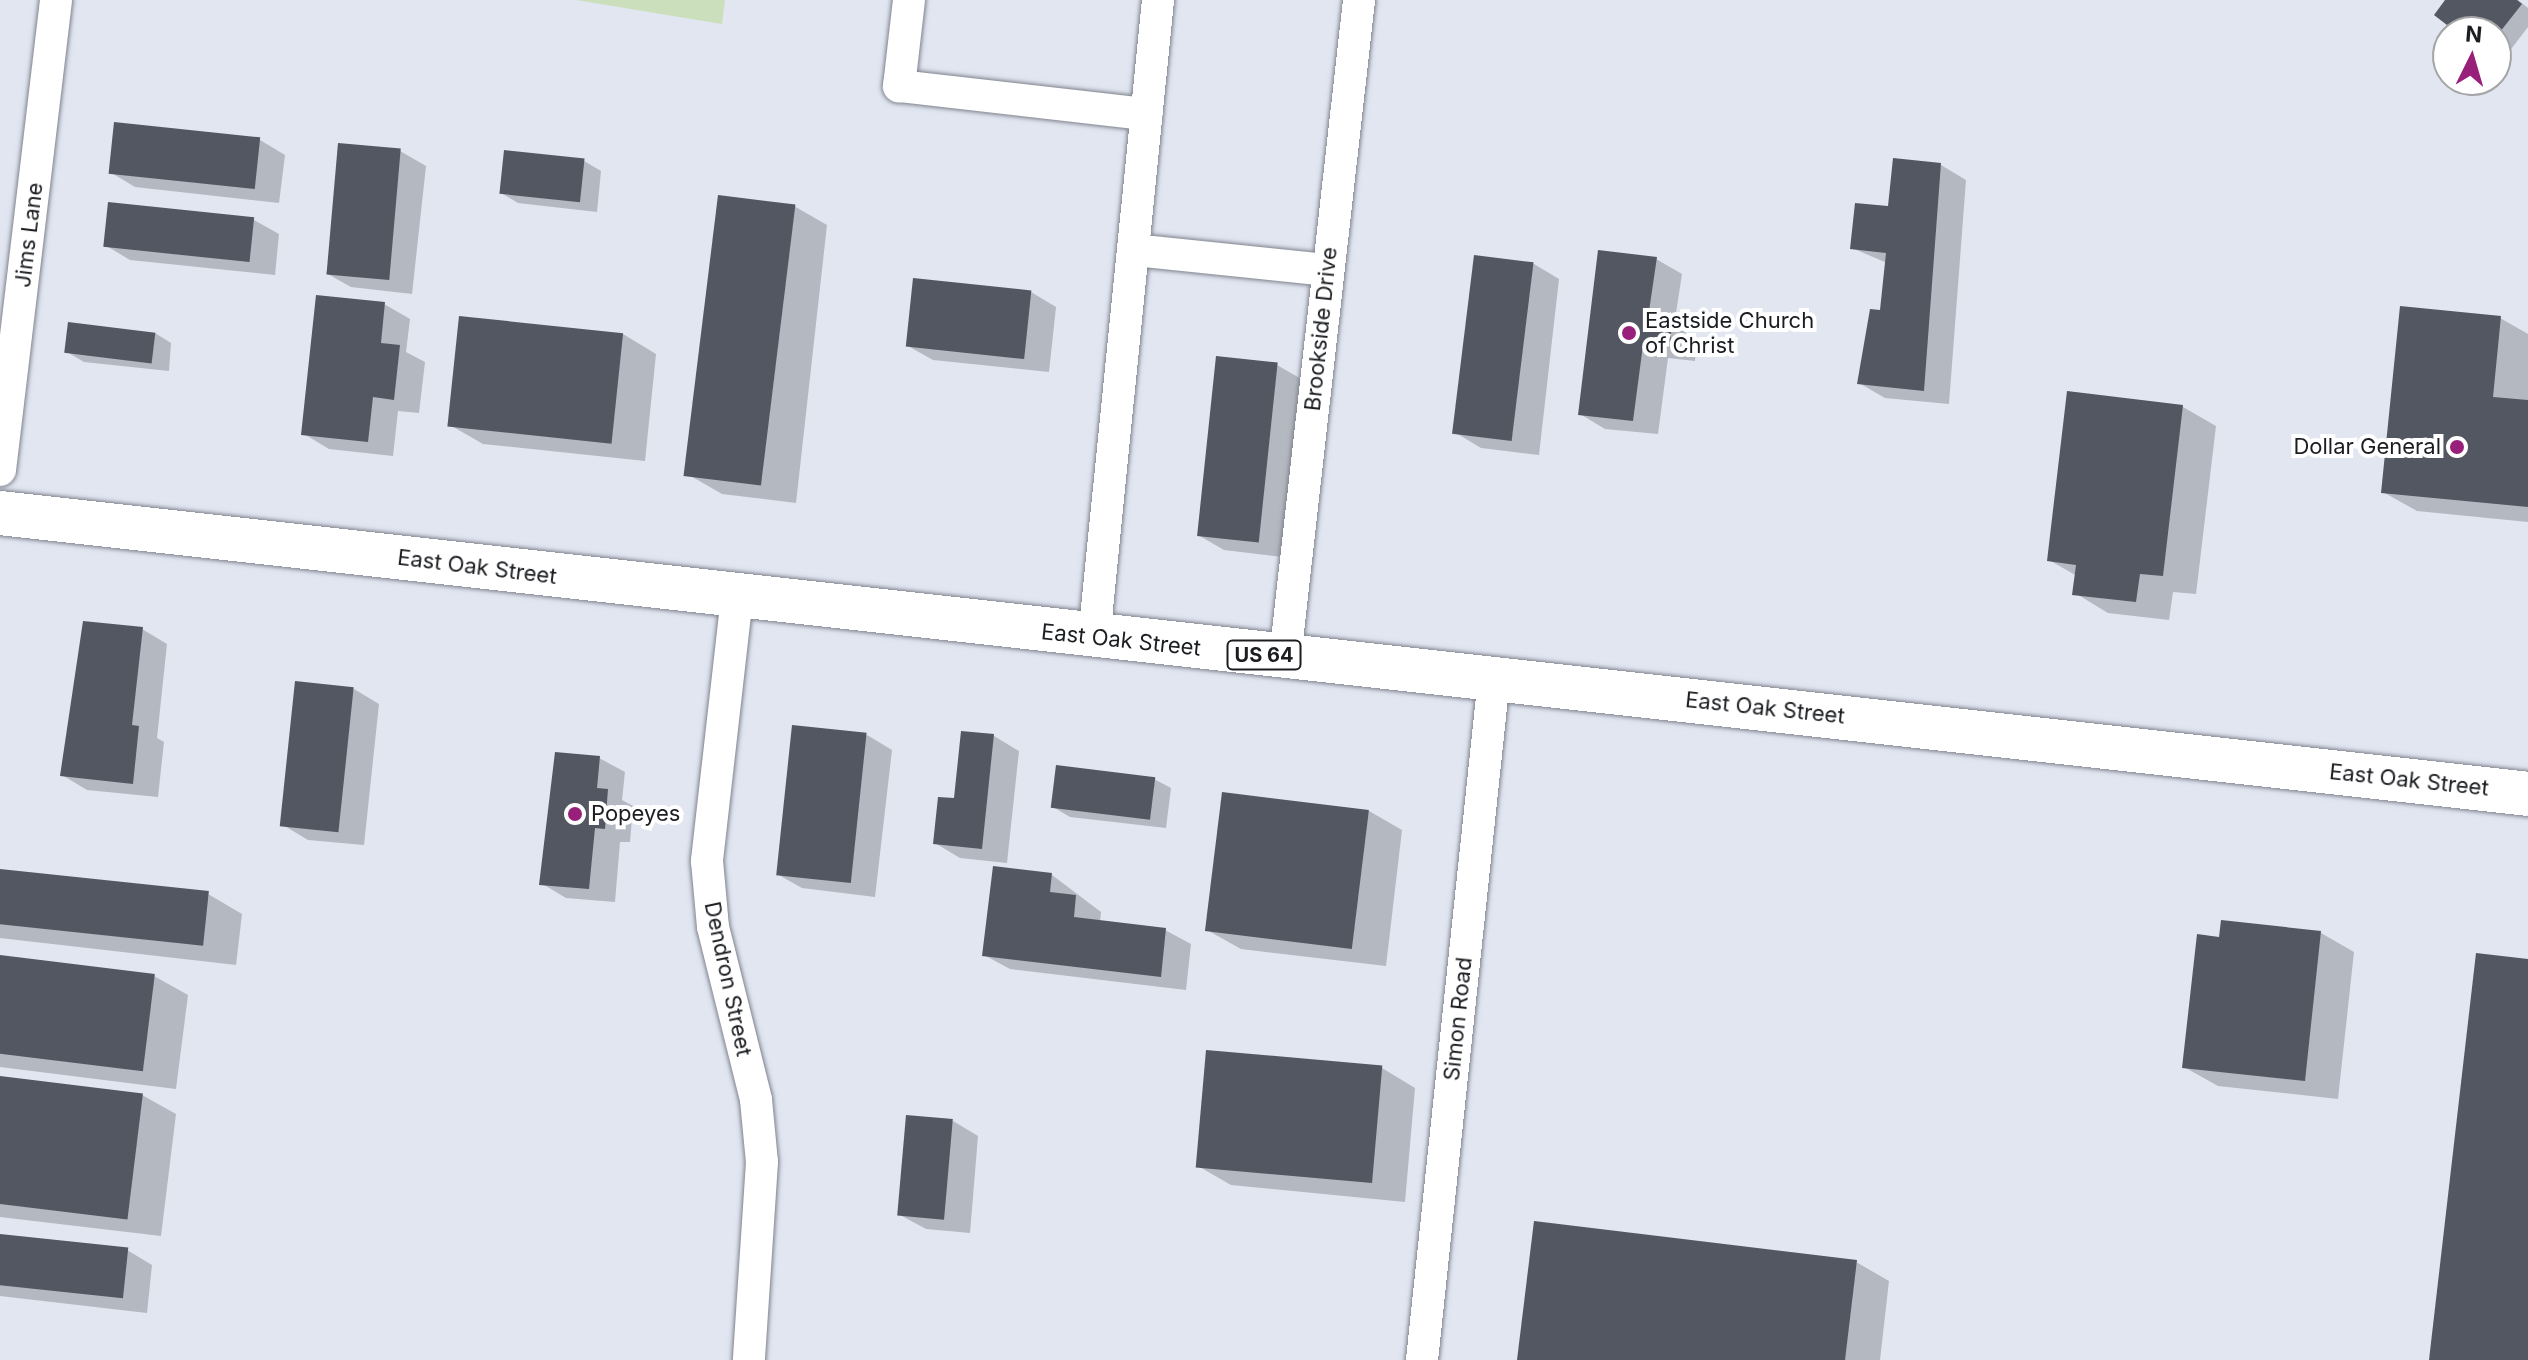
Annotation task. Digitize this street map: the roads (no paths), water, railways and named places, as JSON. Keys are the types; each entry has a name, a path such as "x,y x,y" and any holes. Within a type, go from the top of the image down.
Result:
{"highway":[{"name":"East Oak Street","path":"0,513 1094,638 1494,678 2528,794"}],"street":[{"name":"Jims Lane","path":"0,470 56,0"},
{"path":"909,0 899,86 1146,114"},
{"path":"1094,638 1158,0"},
{"name":"Brookside Drive","path":"1285,658 1359,0"},
{"path":"1134,250 1327,270"},
{"name":"Dendron Street","path":"737,597 707,861 713,927 756,1100 762,1162 749,1360"},
{"name":"Simon Road","path":"1422,1360 1494,678"}],"place":[{"name":"Eastside Church of Christ","path":"1629,333"},
{"name":"Dollar General","path":"2457,447"},
{"name":"Popeyes","path":"575,814"}]}
